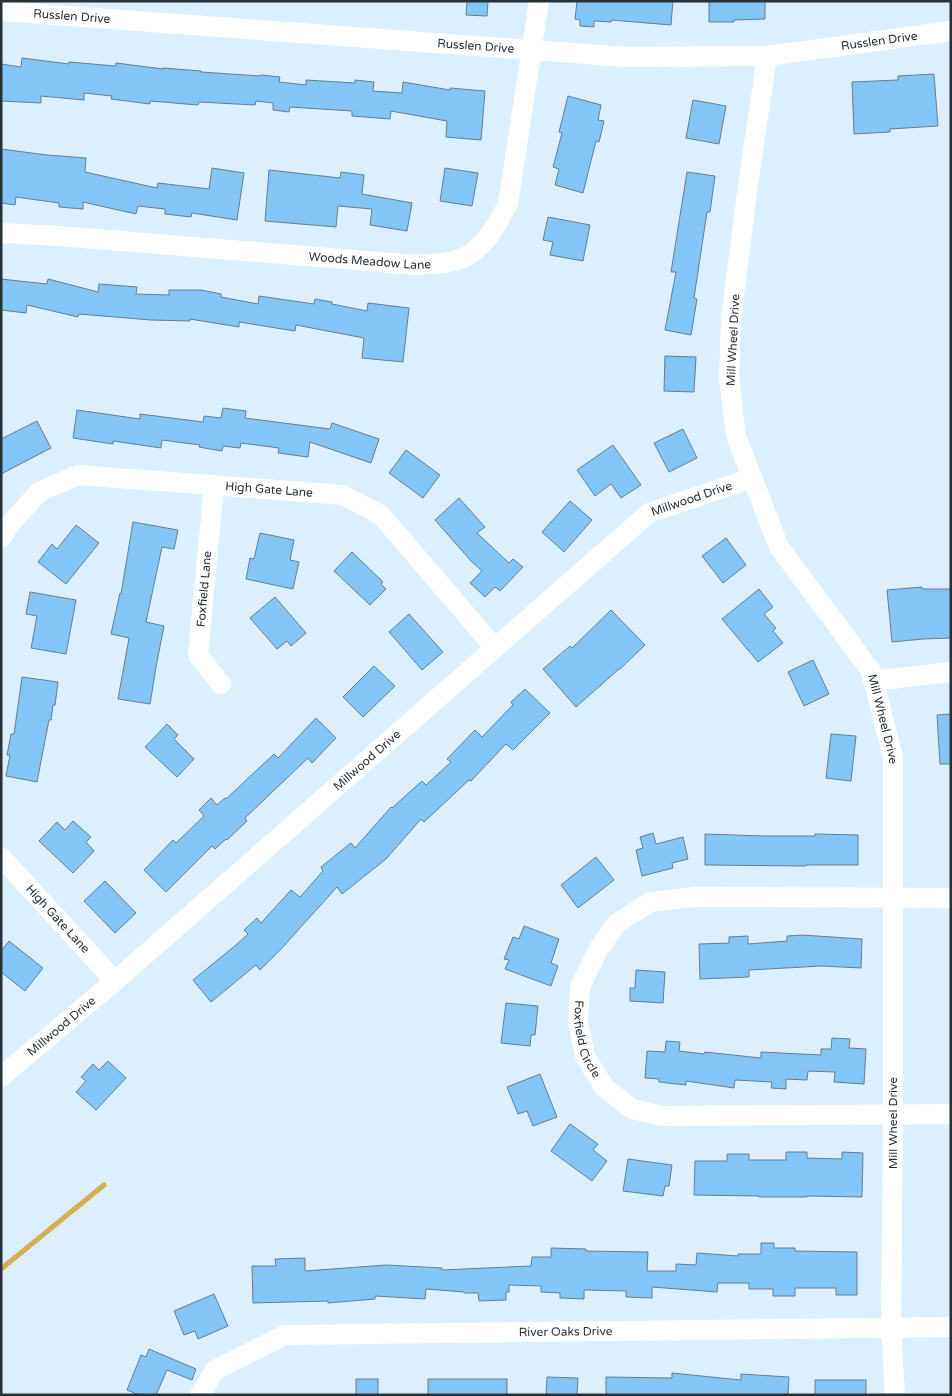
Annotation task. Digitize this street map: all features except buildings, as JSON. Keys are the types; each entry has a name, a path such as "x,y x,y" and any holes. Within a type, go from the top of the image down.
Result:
{"street":[{"name":"Woods Meadow Lane","path":"1,233 416,265 446,262 464,257 480,245 495,227 508,204 539,1"},
{"name":"Russlen Drive","path":"1,11 626,57 767,56 951,31"},
{"name":"Mill Wheel Drive","path":"767,56 731,319 728,377 736,436 778,547 870,671 893,758 891,1327 895,1395"},
{"name":"High Gate Lane","path":"1,538 10,524 39,492 78,475 343,495 380,515 495,648"},
{"name":"Millwood Drive","path":"1,1077 115,981 649,513 752,478"},
{"name":"Foxfield Lane","path":"214,485 198,655 222,684"},
{"path":"873,680 951,672"},
{"name":"High Gate Lane","path":"1,857 115,981"},
{"name":"Foxfield Circle","path":"951,898 693,897 651,902 617,923 598,950 580,987 578,1022 586,1056 604,1086 632,1109 662,1116 951,1114"},
{"name":"River Oaks Drive","path":"200,1395 215,1370 285,1335 951,1326"}],"waterway":[{"path":"1,1269 104,1185"}]}
